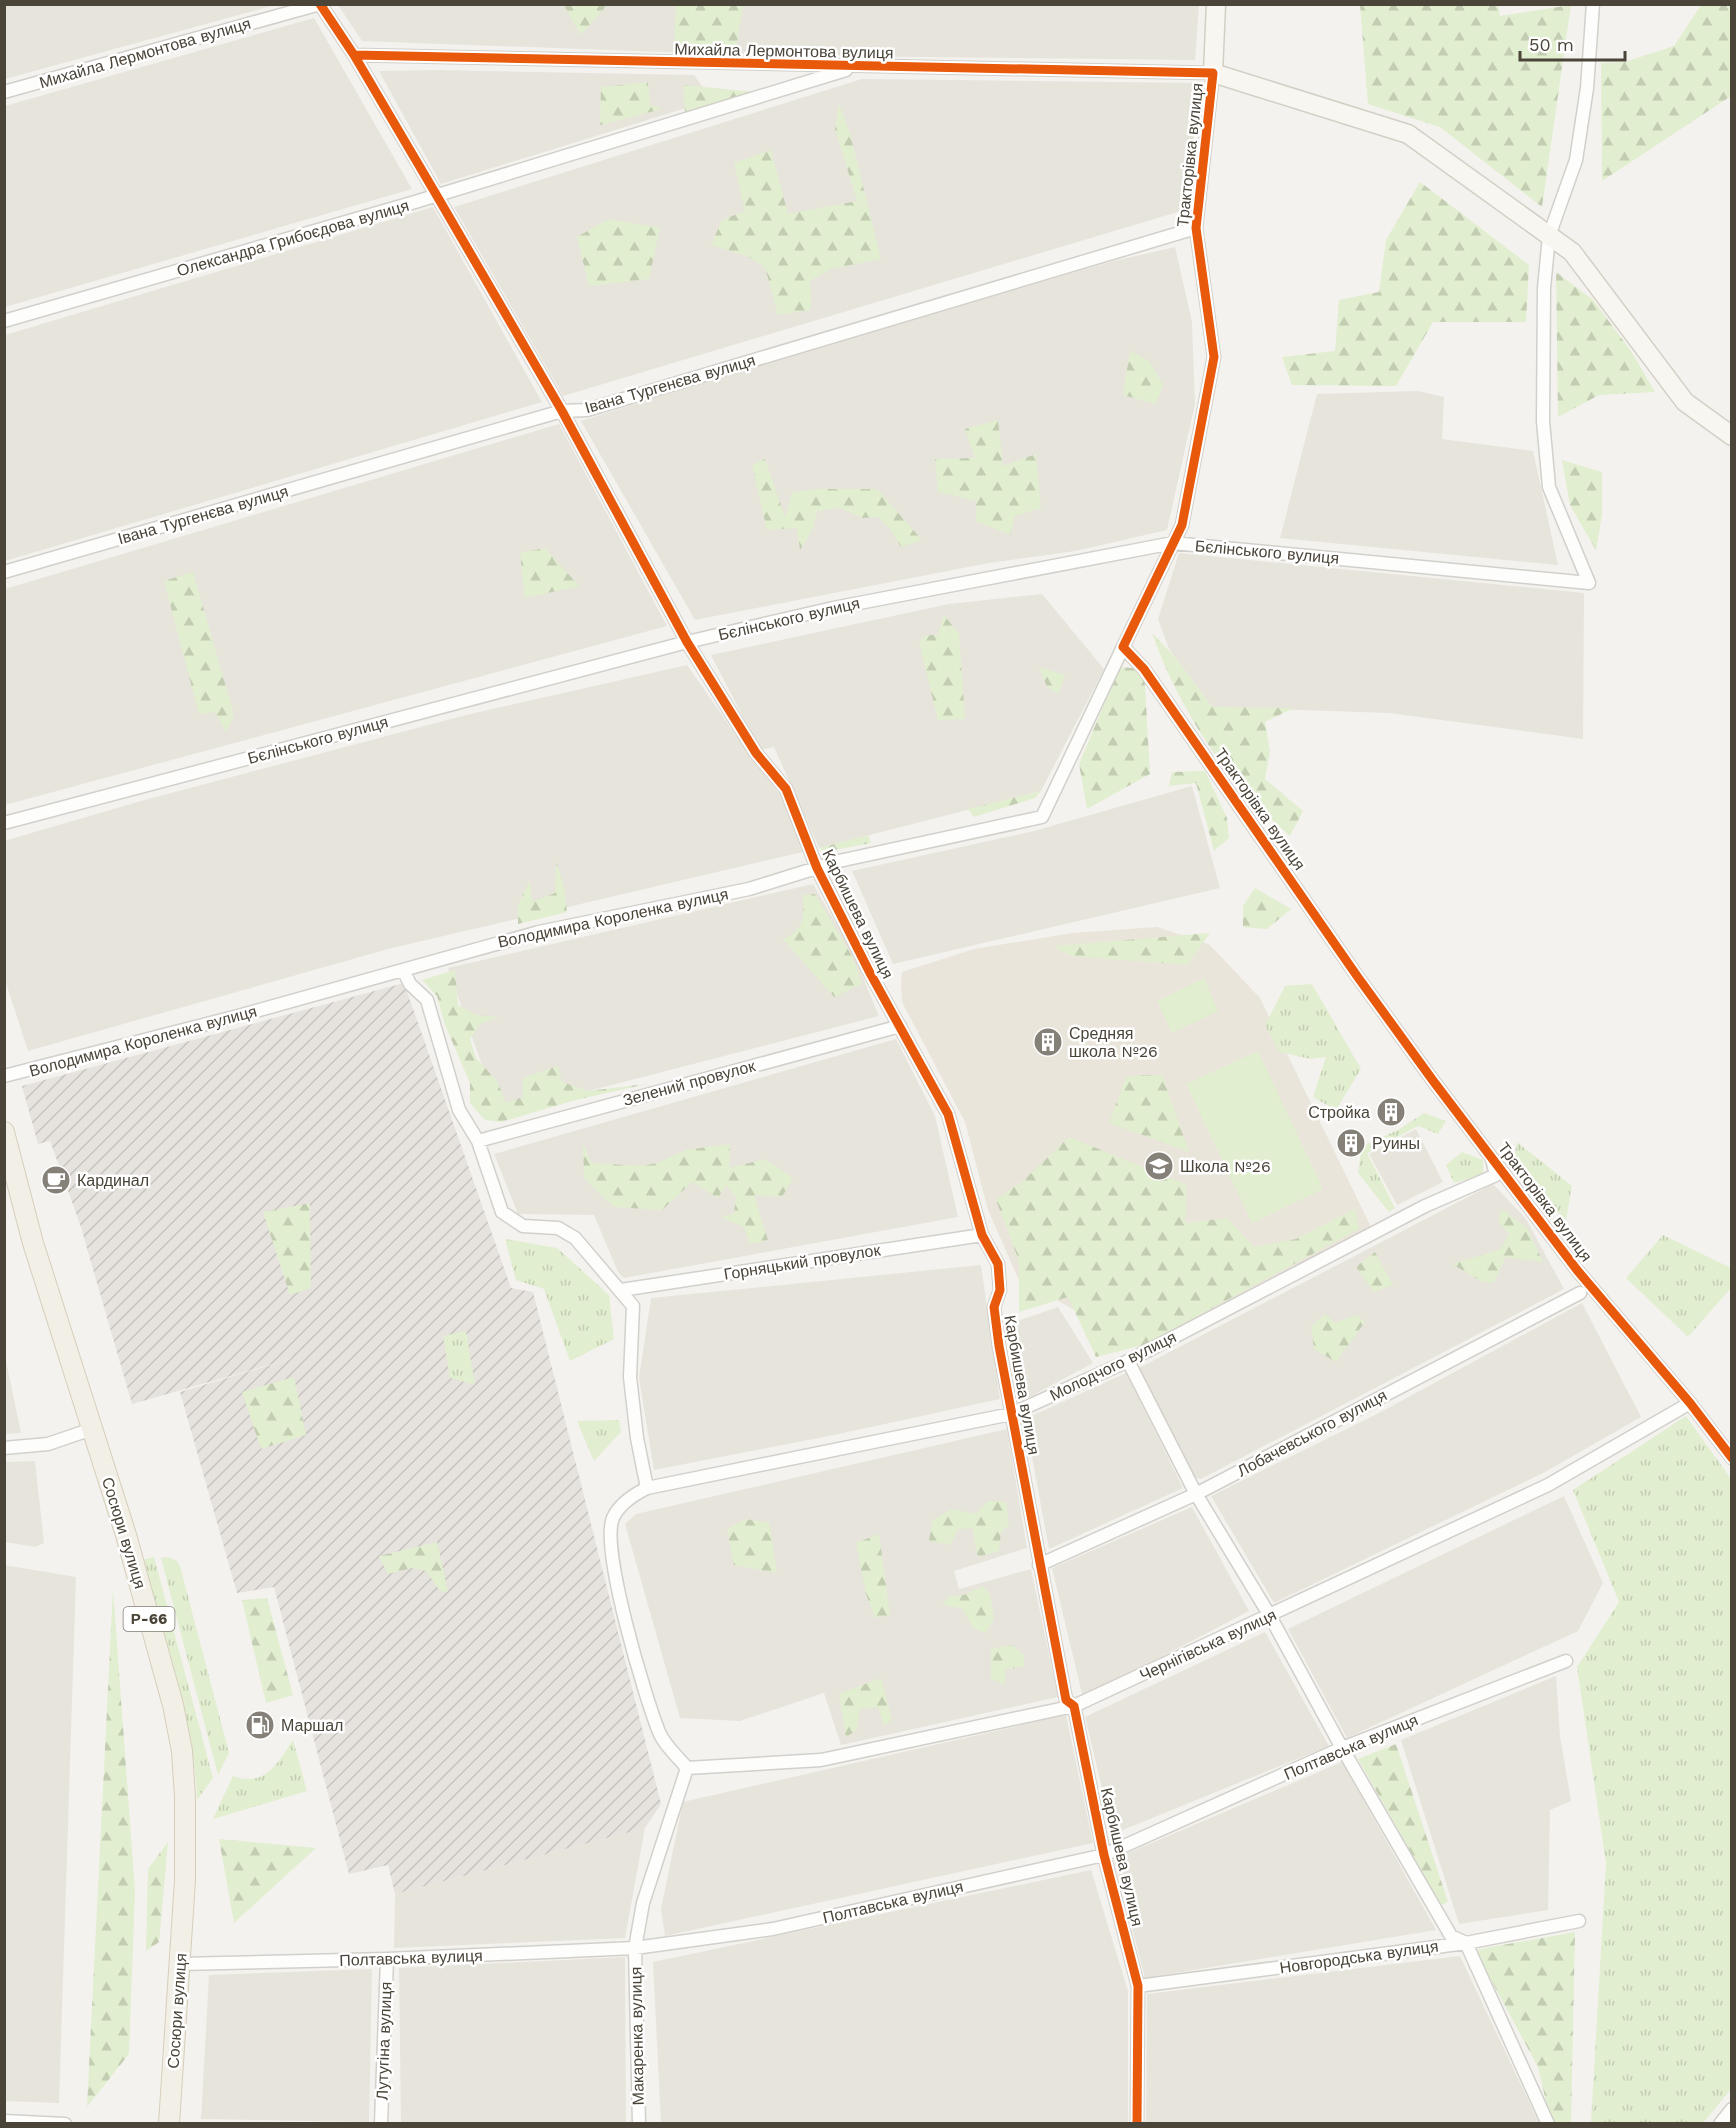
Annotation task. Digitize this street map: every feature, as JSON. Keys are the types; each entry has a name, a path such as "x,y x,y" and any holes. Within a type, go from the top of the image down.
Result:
{"main road":[{"name":"Тракторівка вулиця","path":"1213,73 1216,4"},
{"path":"1213,73 1408,134 1572,252 1685,402 1731,436"},
{"name":"Сосюри вулиця","path":"4,1132 33,1243 92,1429 173,1705 182,1751 186,1834 169,2124"}],"street":[{"name":"Карбишева вулиця","path":"320,4 354,56 562,411 687,642 756,753 786,789 817,868 870,973 948,1114 982,1235 998,1264 1000,1290 994,1307 1039,1565 1066,1700 1074,1706 1104,1855 1137,1986 1137,2124"},
{"name":"Михайла Лермонтова вулиця","path":"4,92 320,4"},
{"path":"1549,236 1576,160 1587,88 1593,4"},
{"name":"Михайла Лермонтова вулиця","path":"354,56 855,68 1213,73"},
{"name":"Олександра Грибоєдова вулиця","path":"4,321 437,196 855,68"},
{"name":"Тракторівка вулиця","path":"1213,73 1196,228 1214,357 1182,525 1123,648 1144,669 1357,976 1577,1270 1690,1403 1731,1458"},
{"name":"Івана Тургенєва вулиця","path":"4,572 562,411 598,406 1196,228"},
{"name":"Бєлінського вулиця","path":"4,823 687,642 833,608 1173,543 1590,583 1549,487 1543,421 1544,288 1549,236"},
{"name":"Володимира Короленка вулиця","path":"4,1076 238,1016 539,932 749,889 839,861 1042,817 1123,648"},
{"path":"403,970 410,984 427,1000 459,1110 478,1141 502,1212 523,1226 558,1228 575,1238 633,1306 630,1377 637,1438 647,1488 626,1502 613,1518 610,1540 614,1573 660,1734 687,1768"},
{"name":"Зелений провулок","path":"478,1141 900,1026"},
{"name":"Молодчого вулиця","path":"647,1488 1011,1414 1128,1361 1425,1206 1496,1175 1491,1155"},
{"name":"Горняцький провулок","path":"621,1290 982,1235"},
{"name":"Лобачевського вулиця","path":"1039,1565 1196,1494 1580,1293"},
{"path":"1128,1361 1196,1494 1270,1616 1342,1748 1451,1936 1466,1943 1548,2124"},
{"name":"Чернігівська вулиця","path":"687,1768 821,1760 1074,1706 1548,1485 1690,1403"},
{"path":"4,1448 48,1444 92,1429"},
{"name":"Полтавська вулиця","path":"180,1964 387,1959 635,1948 773,1929 1104,1855 1342,1748 1566,1661"},
{"name":"Макаренка вулиця","path":"639,2124 635,1948 643,1904 687,1768"},
{"name":"Новгородська вулиця","path":"1137,1986 1466,1943 1579,1921"},
{"name":"Лутугіна вулиця","path":"381,2124 387,1959"},
{"path":"1720,2124 1731,2109"},
{"path":"4,2121 65,2124"}],"shaded area":[{"path":"5,4 275,4 275,5 5,79"},
{"path":"338,5 1199,5 1195,60 744,55 362,41"},
{"path":"314,18 412,189 5,307 5,106"},
{"path":"379,71 694,75 712,100 441,184"},
{"path":"862,79 1196,83 1191,208 563,396 454,207"},
{"path":"433,207 542,402 5,561 5,335"},
{"path":"1175,247 1192,322 1195,404 1167,530 1075,551 989,563 695,620 581,421 844,338 1114,261"},
{"path":"1418,391 1444,397 1442,439 1533,451 1558,565 1280,538 1317,394"},
{"path":"559,424 667,626 5,805 5,589"},
{"path":"1179,553 1584,593 1583,739 1389,713 1212,707 1169,649 1158,619"},
{"path":"1042,594 1104,669 1041,791 819,848 774,747 760,750 711,655 949,604"},
{"path":"687,665 759,768 783,798 807,851 388,949 28,1051 5,980 4,841 141,801 466,715"},
{"path":"1192,786 1220,888 893,964 852,871 1034,831"},
{"path":"813,884 852,951 879,1016 499,1114 448,968"},
{"name":"Школа №26","path":"1157,927 1209,944 1260,998 1371,1227 1143,1349 1018,1278 988,1210 965,1122 902,1002 901,985 902,972 974,949 1072,933"},
{"path":"404,983 511,1288 533,1292 661,1804 645,1828 395,1894 388,1865 349,1874 274,1587 237,1593 180,1392 304,1355 132,1404 80,1224 50,1141 38,1144 22,1086"},
{"path":"896,1039 935,1116 958,1217 624,1278 618,1272 594,1215 518,1214 494,1154"},
{"path":"1416,1129 1443,1182 1397,1205 1369,1154"},
{"path":"1493,1184 1526,1219 1564,1289 1201,1479 1194,1477 1139,1368"},
{"path":"981,1265 1000,1399 834,1435 654,1470 639,1378 651,1298"},
{"path":"1582,1303 1641,1417 1545,1472 1274,1603 1211,1496 1377,1414"},
{"path":"1058,1307 1093,1363 1022,1401 1003,1326"},
{"path":"5,1356 21,1433 4,1434"},
{"path":"1126,1373 1183,1488 1049,1549 1025,1419"},
{"path":"1007,1429 1027,1548 954,1571 959,1589 1031,1569 1058,1697 841,1745 824,1693 740,1721 680,1718 625,1524 636,1514"},
{"path":"35,1461 44,1543 35,1547 5,1542 5,1462"},
{"path":"1564,1496 1603,1583 1578,1631 1347,1738 1288,1629"},
{"path":"1192,1507 1249,1611 1083,1698 1052,1568"},
{"path":"4,1565 76,1577 59,2103 5,2101"},
{"path":"1265,1632 1329,1746 1113,1834 1085,1717"},
{"path":"1556,1676 1560,1736 1571,1801 1550,1810 1548,1910 1459,1924 1401,1740"},
{"path":"1066,1715 1093,1843 665,1936 661,1909 683,1802"},
{"path":"1342,1762 1436,1930 1145,1978 1114,1859"},
{"path":"645,1828 625,1938 394,1948 395,1894"},
{"path":"1091,1870 1128,1991 1128,2123 661,2123 653,1962"},
{"path":"1460,1956 1539,2123 1146,2123 1147,1994"},
{"path":"625,1957 626,2123 401,2123 399,1968"},
{"path":"372,1969 369,2122 201,2119 209,1975"}],"green space":[{"path":"564,4 607,5 581,35"},
{"path":"676,5 743,5 736,49 674,45"},
{"path":"1360,5 1498,5 1500,16 1571,5 1542,207 1440,127 1368,104"},
{"path":"1701,5 1731,5 1731,96 1602,181 1601,63 1625,62 1674,46"},
{"path":"648,82 650,105 662,109 600,125 601,87"},
{"path":"683,85 756,92 685,114"},
{"path":"839,104 850,134 881,259 831,269 810,281 811,310 778,315 765,267 747,256 711,245 722,220 745,211 734,163 771,150 788,214 857,201 835,129"},
{"path":"1420,182 1529,265 1526,322 1433,322 1396,386 1292,385 1282,357 1335,351 1339,300 1379,292 1386,240"},
{"path":"609,219 660,228 649,279 589,286 577,237"},
{"path":"1556,272 1593,300 1631,351 1655,392 1599,395 1558,417"},
{"path":"1130,351 1149,361 1163,385 1156,404 1123,395"},
{"path":"998,420 1003,466 1036,454 1041,508 1015,516 1010,535 976,521 976,501 938,492 935,459 975,458 965,429"},
{"path":"765,459 785,517 792,492 818,489 877,489 922,540 901,547 891,530 878,517 863,518 840,508 817,511 813,528 800,550 797,528 767,530 752,465"},
{"path":"1562,460 1602,472 1602,515 1596,550 1570,505"},
{"path":"545,548 579,586 525,598 520,553"},
{"path":"193,572 234,715 226,732 215,712 199,714 164,581"},
{"path":"944,615 959,634 965,719 938,720 919,642 925,636 938,634"},
{"path":"1152,633 1175,657 1212,707 1294,708 1265,722 1270,751 1265,779 1303,811 1290,836 1251,801 1204,739 1180,698"},
{"path":"1039,667 1065,675 1058,694 1047,687"},
{"path":"1120,667 1144,669 1150,774 1087,809 1079,764"},
{"path":"1205,771 1227,818 1229,838 1214,851 1196,783 1169,786 1172,772"},
{"path":"1041,791 1035,798 974,817 968,809"},
{"path":"868,835 871,843 825,852 819,848"},
{"path":"556,862 564,886 567,912 518,924 518,905 530,880 532,902 555,893"},
{"path":"1255,888 1291,909 1267,929 1243,927 1243,906"},
{"path":"815,894 853,958 862,984 834,997 783,939 796,931 802,922 803,895"},
{"path":"1210,933 1187,965 1070,956 1054,946"},
{"path":"455,970 458,1005 476,1015 499,1017 480,1024 470,1039 476,1058 497,1081 506,1103 523,1097 523,1078 558,1066 562,1082 588,1091 646,1084 572,1101 501,1122 485,1120 470,1103 470,1083 445,1025 437,996 422,980"},
{"path":"1204,978 1218,1011 1172,1033 1157,1001"},
{"path":"1312,984 1361,1069 1336,1110 1313,1097 1326,1057 1311,1059 1279,1052 1265,1025 1285,986"},
{"path":"1258,1051 1323,1189 1252,1223 1186,1084"},
{"path":"1162,1075 1189,1152 1109,1123 1126,1077"},
{"path":"1424,1113 1446,1121 1438,1134 1418,1126 1367,1153 1395,1208 1389,1212 1358,1173 1362,1146 1398,1130"},
{"path":"1069,1137 1187,1185 1185,1223 1227,1218 1254,1247 1296,1239 1355,1209 1359,1229 1143,1345 1096,1357 1068,1297 1019,1312 1019,1261 996,1200 1024,1180"},
{"path":"1517,1142 1572,1186 1566,1220 1512,1170"},
{"path":"583,1143 591,1163 642,1166 657,1163 686,1150 730,1144 729,1168 765,1159 793,1178 782,1197 754,1195 768,1240 750,1244 744,1227 721,1217 734,1213 736,1197 726,1185 718,1198 692,1182 662,1210 614,1207 584,1178"},
{"path":"1462,1152 1483,1160 1483,1175 1454,1183 1446,1165"},
{"path":"310,1203 311,1288 290,1295 263,1212"},
{"path":"1502,1209 1527,1228 1543,1262 1506,1257 1493,1283 1481,1281 1452,1264 1501,1249 1509,1234 1498,1220"},
{"path":"1663,1235 1731,1268 1731,1288 1688,1337 1626,1278"},
{"path":"505,1239 557,1248 609,1295 614,1339 570,1361 544,1289 516,1280"},
{"path":"1375,1252 1393,1285 1374,1292 1356,1267"},
{"path":"1325,1314 1335,1323 1356,1315 1365,1322 1336,1362 1314,1349 1311,1327"},
{"path":"466,1331 475,1385 450,1378 443,1336"},
{"path":"294,1377 306,1435 261,1449 242,1392"},
{"path":"1686,1416 1731,1479 1731,2089 1703,2123 1591,2123 1606,1863 1577,1667 1619,1602 1573,1490"},
{"path":"619,1420 621,1432 594,1461 577,1421"},
{"path":"988,1501 1006,1502 1009,1525 1001,1532 999,1551 978,1557 972,1528 958,1529 950,1545 929,1541 932,1521 952,1509 976,1514"},
{"path":"746,1519 769,1523 777,1573 734,1565 727,1529"},
{"path":"879,1534 890,1615 875,1618 866,1594 856,1543"},
{"path":"437,1542 448,1592 440,1591 426,1571 412,1568 388,1574 379,1556"},
{"path":"154,1557 213,1778 197,1800 191,1740 185,1711 143,1566 142,1560"},
{"path":"168,1557 177,1561 180,1566 229,1753 218,1775 161,1558"},
{"path":"983,1586 990,1595 994,1619 986,1633 973,1628 963,1609 942,1604 950,1596 964,1595"},
{"path":"113,1589 135,1891 129,2054 87,2107"},
{"path":"267,1598 293,1695 266,1703 242,1600"},
{"path":"1012,1645 1024,1655 1024,1666 1005,1670 1005,1684 991,1679 991,1649"},
{"path":"881,1678 892,1720 884,1725 878,1707 859,1709 857,1730 846,1737 839,1694"},
{"path":"293,1740 307,1791 213,1819 233,1776 244,1779 262,1776 276,1765"},
{"path":"1396,1744 1448,1902 1441,1905 1358,1759"},
{"path":"219,1839 316,1848 234,1923"},
{"path":"168,1842 159,1942 146,1951 148,1869"},
{"path":"1575,1932 1571,2123 1555,2123 1549,2114 1538,2067 1475,1950"}],"cycle path":[{"path":"320,4 354,55 562,411 687,642 756,753 786,789 817,868 870,973 948,1114 982,1235 998,1264 1000,1290 994,1307 999,1346 1066,1700 1074,1706 1104,1855 1138,1986 1137,2124"},
{"path":"354,55 1213,73 1196,228 1214,357 1182,525 1123,647 1144,669 1357,976 1434,1082 1577,1270 1690,1403 1732,1458"}],"place":[{"name":"Средняя школа №26","path":"1048,1042"},
{"name":"Стройка","path":"1391,1112"},
{"name":"Руины","path":"1351,1143"},
{"name":"Школа №26","path":"1159,1166"},
{"name":"Кардинал","path":"56,1180"},
{"name":"Маршал","path":"260,1725"}]}
